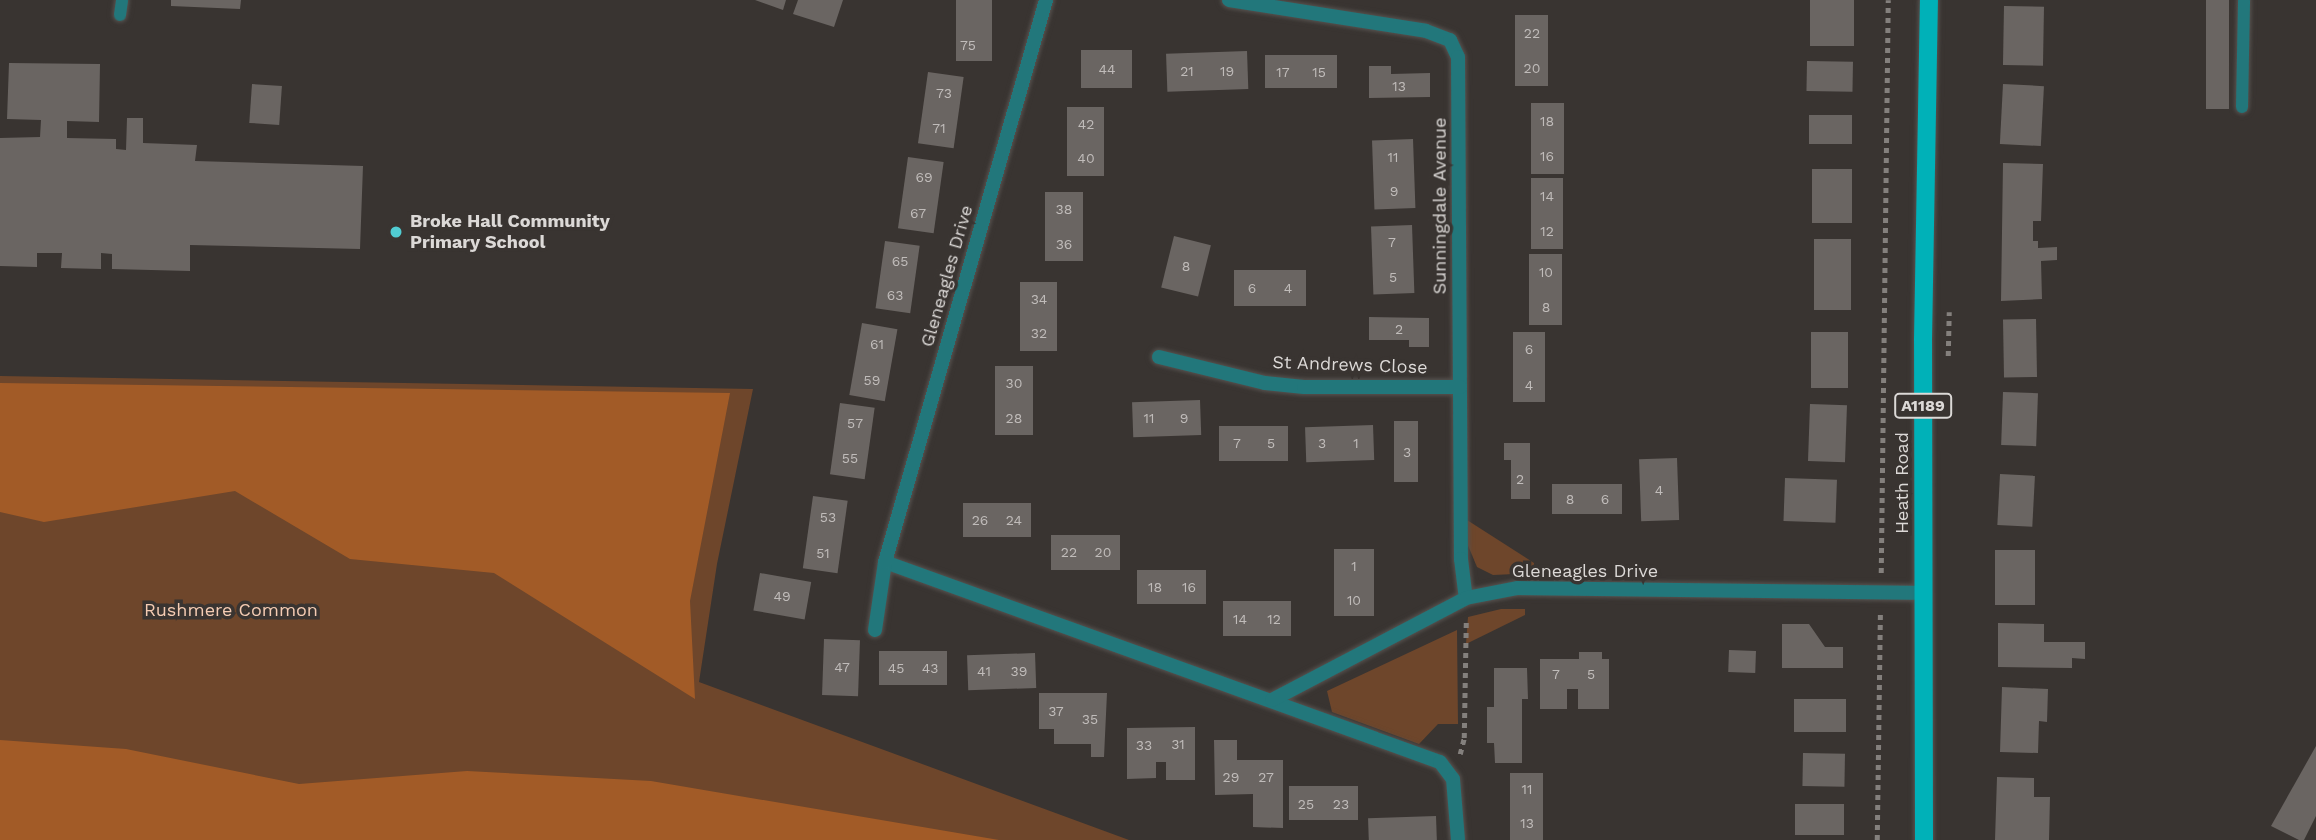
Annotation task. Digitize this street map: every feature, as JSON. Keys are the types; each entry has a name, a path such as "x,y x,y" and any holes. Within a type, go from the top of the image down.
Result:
{"main road":[{"name":"Heath Road","path":"1924,840 1929,0"}],"street":[{"name":"Gleneagles Drive","path":"875,630 884,562 1046,0"},
{"name":"Sunningdale Avenue","path":"1229,0 1426,31 1450,40 1460,74 1461,559 1466,598"},
{"name":"St Andrews Close","path":"1159,357 1265,383 1304,387 1460,387"},
{"path":"884,562 1440,762 1453,779 1458,840"},
{"name":"Gleneagles Drive","path":"1272,700 1466,598 1518,588 1924,593"}],"lane":[{"path":"120,15 122,0"},
{"path":"2242,107 2244,0"}],"path":[{"path":"1877,840 1888,0"},
{"path":"1453,779 1464,738 1466,598"}],"green space":[{"name":"Rushmere Common","path":"0,376 753,389 717,564 699,682 1129,840 0,840"},
{"path":"1467,520 1534,563 1534,573 1493,575 1477,567 1467,543"},
{"path":"1501,609 1525,609 1525,615 1466,644 1468,617"},
{"path":"1457,630 1458,724 1438,724 1419,744 1332,712 1327,691"}],"shaded area":[{"path":"0,383 730,393 690,601 695,699 494,573 350,559 235,491 44,522 0,512"},
{"path":"0,740 126,749 299,784 467,771 651,781 999,840 0,840"}],"building":[{"path":"171,0 241,0 240,9 171,6"},
{"path":"755,0 786,0 783,10"},
{"path":"798,0 843,0 834,27 793,14"},
{"path":"956,0 992,0 992,61 956,61"},
{"path":"1810,0 1854,0 1854,46 1810,46"},
{"path":"2206,0 2229,0 2229,109 2206,109"},
{"path":"2004,6 2044,7 2043,66 2003,65"},
{"path":"1515,15 1548,15 1548,86 1515,86"},
{"path":"1081,50 1132,50 1132,88 1081,88"},
{"path":"1247,51 1248,89 1167,92 1166,54"},
{"path":"1265,55 1337,55 1337,88 1265,88"},
{"path":"1807,61 1853,62 1852,92 1806,91"},
{"path":"9,63 100,64 99,122 67,121 67,138 116,139 116,149 126,150 127,118 143,118 143,143 197,145 195,161 363,166 360,249 190,245 190,271 112,269 112,254 101,253 101,269 61,268 62,253 37,253 37,267 0,266 0,138 40,137 41,120 7,119"},
{"path":"1369,66 1391,66 1391,74 1430,73 1430,97 1369,98"},
{"path":"928,72 964,77 954,148 918,143"},
{"path":"252,84 282,86 279,125 249,123"},
{"path":"2003,84 2044,86 2041,146 2000,144"},
{"path":"1531,103 1564,103 1564,174 1531,174"},
{"path":"1067,107 1104,107 1104,176 1067,176"},
{"path":"1809,115 1852,115 1852,144 1809,144"},
{"path":"1413,139 1415,208 1374,209 1372,140"},
{"path":"908,157 944,162 934,233 898,228"},
{"path":"2003,163 2043,164 2041,221 2033,221 2033,241 2038,241 2038,248 2057,247 2057,260 2041,261 2042,299 2001,301"},
{"path":"1812,169 1852,169 1852,223 1812,223"},
{"path":"1531,178 1563,178 1563,249 1531,249"},
{"path":"1045,192 1083,192 1083,261 1045,261"},
{"path":"1412,225 1414,293 1373,294 1371,226"},
{"path":"1174,236 1211,245 1198,297 1161,287"},
{"path":"1814,239 1851,239 1851,310 1814,310"},
{"path":"885,241 920,246 910,313 876,308"},
{"path":"1529,254 1562,254 1562,325 1529,325"},
{"path":"1234,270 1306,270 1306,306 1234,306"},
{"path":"1020,282 1057,282 1057,351 1020,351"},
{"path":"1369,317 1429,318 1429,347 1409,347 1409,340 1369,340"},
{"path":"2036,319 2037,377 2004,378 2003,320"},
{"path":"862,323 897,329 885,401 849,395"},
{"path":"1513,332 1545,332 1545,402 1513,402"},
{"path":"1811,332 1848,332 1848,388 1811,388"},
{"path":"995,366 1033,366 1033,435 995,435"},
{"path":"2003,392 2038,393 2036,446 2001,445"},
{"path":"1200,400 1201,435 1133,437 1132,402"},
{"path":"840,403 875,408 865,479 830,474"},
{"path":"1810,404 1847,405 1845,462 1808,461"},
{"path":"1394,421 1418,421 1418,482 1394,482"},
{"path":"1373,425 1374,460 1306,462 1305,427"},
{"path":"1219,426 1288,426 1288,461 1219,461"},
{"path":"1504,443 1530,443 1530,499 1511,499 1511,460 1504,460"},
{"path":"1677,458 1679,520 1641,521 1639,459"},
{"path":"2000,474 2035,476 2032,527 1997,525"},
{"path":"1785,478 1837,480 1835,523 1783,521"},
{"path":"1552,484 1622,484 1622,514 1552,514"},
{"path":"813,496 848,501 837,573 803,568"},
{"path":"963,503 1031,503 1031,537 963,537"},
{"path":"1051,535 1120,535 1120,570 1051,570"},
{"path":"1334,549 1374,549 1374,616 1334,616"},
{"path":"1995,550 2035,550 2035,605 1995,605"},
{"path":"1137,570 1206,570 1206,604 1137,604"},
{"path":"760,573 811,582 805,619 753,610"},
{"path":"1223,601 1291,601 1291,636 1223,636"},
{"path":"1998,623 2044,624 2044,642 2085,642 2085,659 2072,658 2072,668 1998,667"},
{"path":"1782,624 1809,624 1825,647 1843,647 1843,668 1782,668"},
{"path":"824,639 860,640 858,696 822,695"},
{"path":"1729,650 1756,651 1755,673 1728,672"},
{"path":"879,651 947,651 947,685 879,685"},
{"path":"1579,652 1602,652 1602,659 1609,659 1609,709 1578,709 1578,689 1567,689 1567,709 1540,709 1540,659 1579,659"},
{"path":"1035,653 1036,688 968,690 967,655"},
{"path":"1494,668 1527,668 1528,699 1522,699 1522,763 1495,763 1494,743 1487,743 1487,707 1494,707"},
{"path":"2002,687 2048,689 2047,722 2039,721 2038,753 2000,752"},
{"path":"1039,693 1107,693 1104,757 1091,757 1091,744 1054,744 1054,729 1039,729"},
{"path":"1794,699 1846,699 1846,732 1794,732"},
{"path":"1195,727 1195,780 1166,780 1166,762 1156,762 1156,778 1127,779 1127,728"},
{"path":"1214,740 1237,740 1237,760 1283,760 1283,828 1253,827 1253,794 1215,795"},
{"path":"2316,746 2316,816 2304,840 2299,840 2271,826"},
{"path":"1803,753 1845,754 1844,787 1802,786"},
{"path":"1510,773 1543,773 1543,840 1510,840"},
{"path":"1997,777 2034,778 2034,797 2050,797 2049,840 1995,840"},
{"path":"1289,786 1358,786 1358,820 1289,820"},
{"path":"1795,804 1844,804 1844,835 1795,835"},
{"path":"1436,816 1437,840 1369,840 1368,818"}],"place":[{"name":"Broke Hall Community Primary School","path":"396,232"}]}
